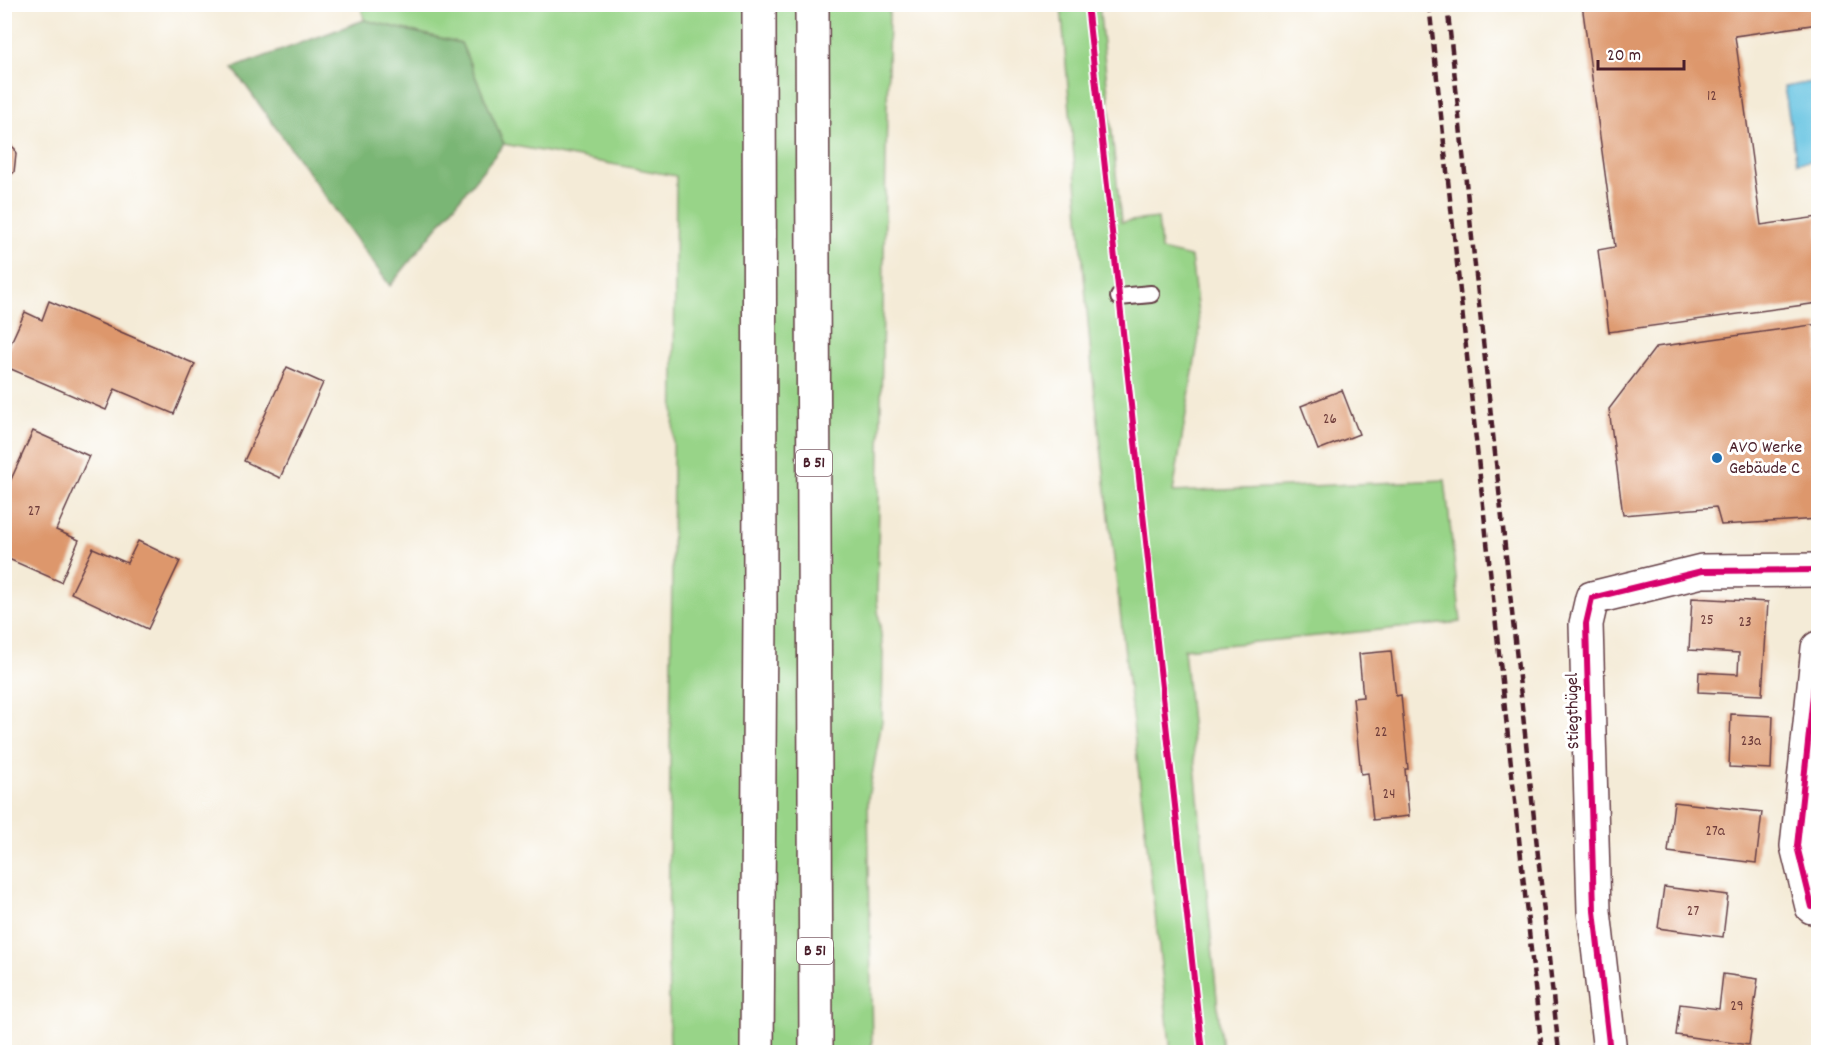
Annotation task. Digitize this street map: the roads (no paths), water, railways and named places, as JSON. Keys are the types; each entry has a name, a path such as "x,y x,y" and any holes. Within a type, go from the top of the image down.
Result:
{"main road":[{"path":"757,1053 760,625 759,4"},
{"name":"B 51","path":"812,4 814,77 813,849 816,1053"},
{"path":"814,77 829,4"},
{"name":"Stiegthügel","path":"1610,1053 1594,911 1586,624 1592,598 1702,571 1818,570"},
{"path":"1812,907 1797,846 1818,648"}],"lane":[{"path":"1119,297 1151,294"}],"water":[{"path":"1818,81 1818,160 1797,163 1784,87"}],"railway":[{"path":"1429,4 1542,1052"},
{"path":"1447,4 1559,1052"}],"place":[{"name":"AVO Werke Gebäude C","path":"1717,458"}]}
